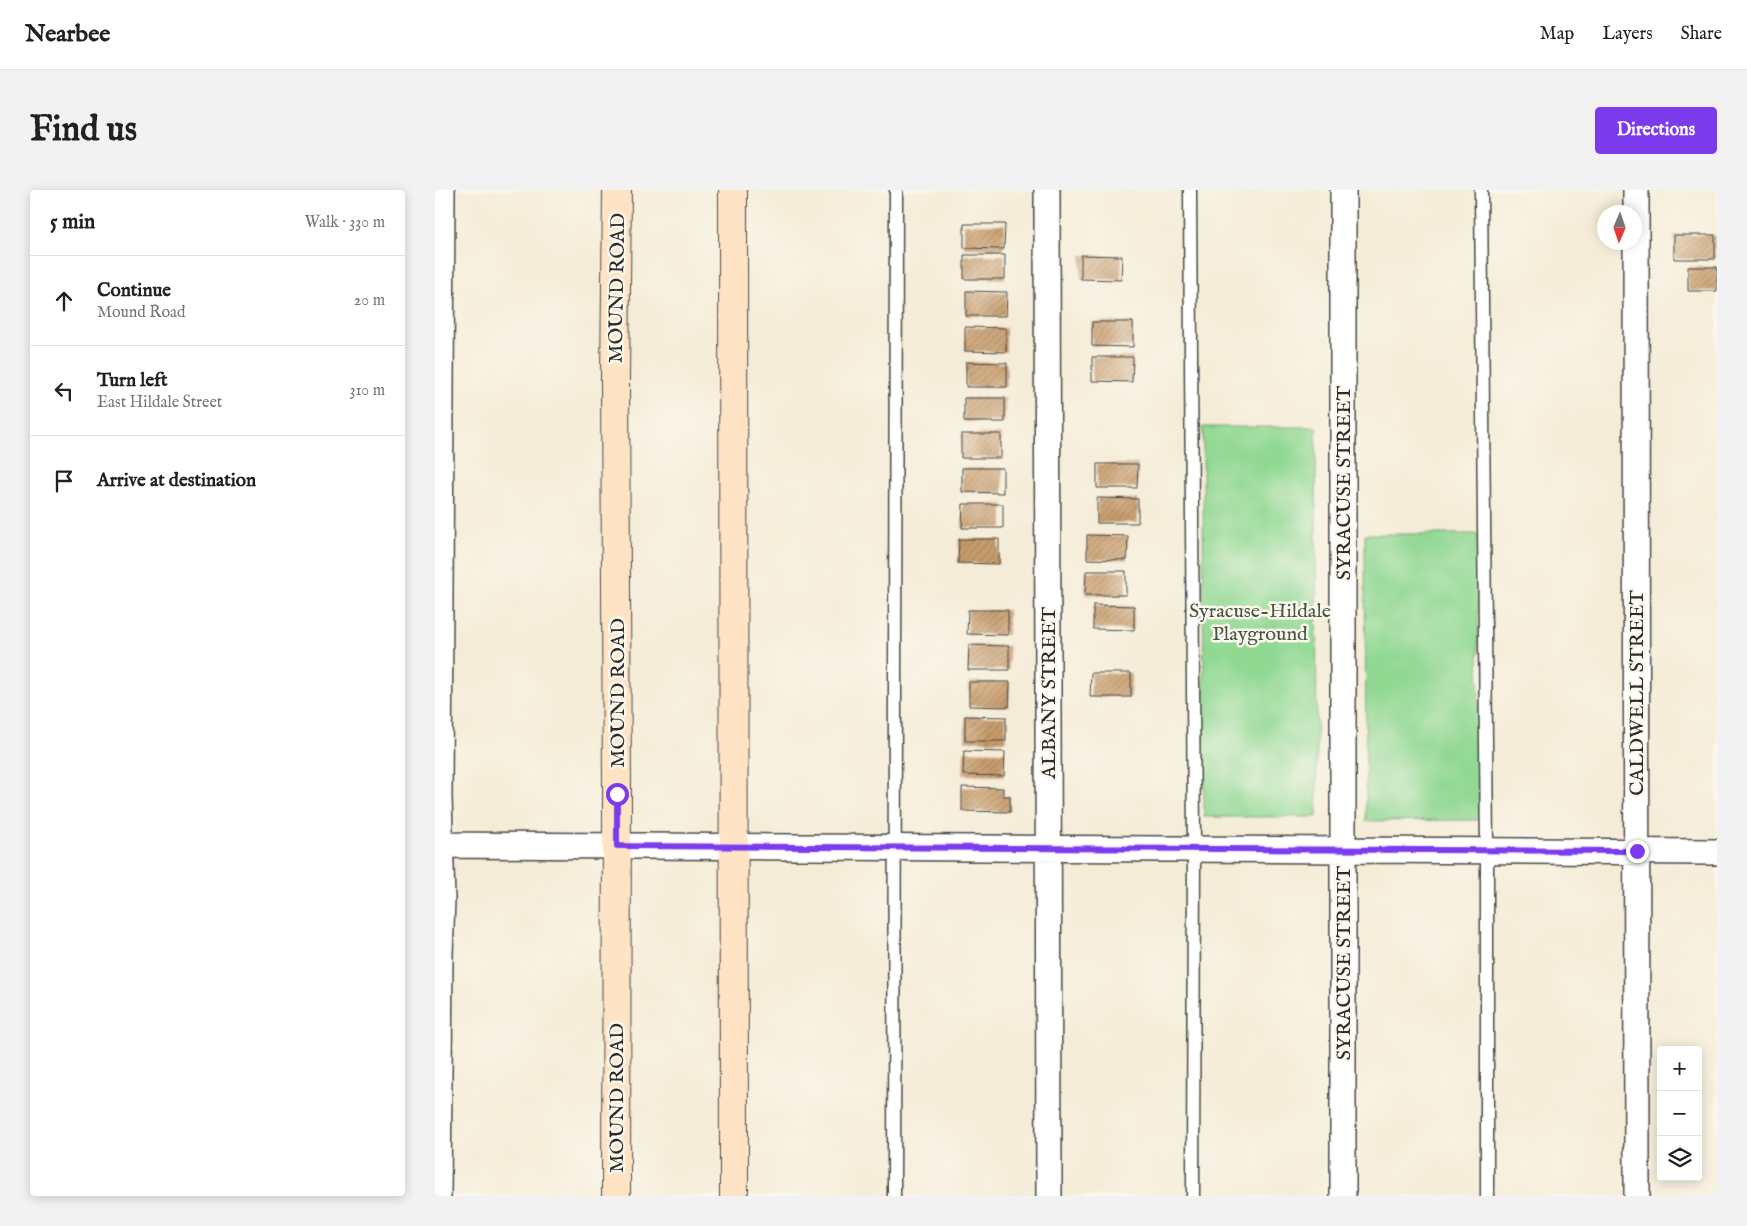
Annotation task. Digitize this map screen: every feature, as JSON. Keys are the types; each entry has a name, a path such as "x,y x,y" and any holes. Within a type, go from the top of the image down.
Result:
{"main road":[{"name":"MOUND ROAD","path":"616,1196 615,378 617,190"},
{"path":"733,190 734,1196"}],"street":[{"path":"439,1196 439,964 441,899 438,845 442,190"},
{"name":"ALBANY STREET","path":"1047,190 1049,1196"},
{"name":"SYRACUSE STREET","path":"1343,190 1343,1196"},
{"name":"CALDWELL STREET","path":"1635,190 1637,1196"},
{"path":"438,845 1717,852"}],"lane":[{"path":"894,1196 896,190"},
{"path":"1190,190 1194,849 1193,1196"},
{"path":"1481,190 1487,850 1487,1196"}],"green space":[{"name":"Syracuse-Hildale Playground","path":"1203,427 1316,427 1317,817 1204,817"},
{"name":"Syracuse-Hildale Playground","path":"1365,534 1478,534 1479,820 1366,821"}],"building":[{"path":"964,224 1005,224 1004,249 964,248"},
{"path":"1674,235 1715,235 1715,259 1674,259"},
{"path":"964,255 1005,255 1005,279 964,279"},
{"path":"1081,255 1122,256 1121,280 1081,279"},
{"path":"1688,267 1717,267 1717,291 1688,291"},
{"path":"966,291 1007,292 1006,316 966,316"},
{"path":"1092,322 1133,322 1133,347 1092,346"},
{"path":"965,327 1006,328 1006,352 965,351"},
{"path":"1092,357 1133,357 1132,382 1092,381"},
{"path":"966,362 1007,363 1007,387 966,387"},
{"path":"964,398 1005,398 1005,422 964,422"},
{"path":"961,434 1001,434 1001,458 961,458"},
{"path":"1097,464 1138,464 1137,488 1097,488"},
{"path":"962,468 1003,468 1003,493 962,492"},
{"path":"1097,498 1138,499 1138,523 1097,523"},
{"path":"963,504 1003,504 1003,528 962,528"},
{"path":"1087,535 1128,536 1127,560 1087,559"},
{"path":"959,539 999,539 999,564 958,563"},
{"path":"1086,571 1126,571 1126,595 1085,595"},
{"path":"1093,605 1134,606 1134,630 1093,629"},
{"path":"968,610 1008,610 1008,635 967,634"},
{"path":"969,645 1009,646 1009,670 968,670"},
{"path":"1091,673 1131,673 1131,697 1090,697"},
{"path":"969,682 1010,682 1009,707 969,706"},
{"path":"965,716 1006,717 1006,741 965,741"},
{"path":"964,751 1005,752 1004,776 963,775"},
{"path":"962,787 1003,788 1003,796 1010,796 1010,812 962,811"}],"route":[{"path":"617,794 617,846 1637,851"}]}
